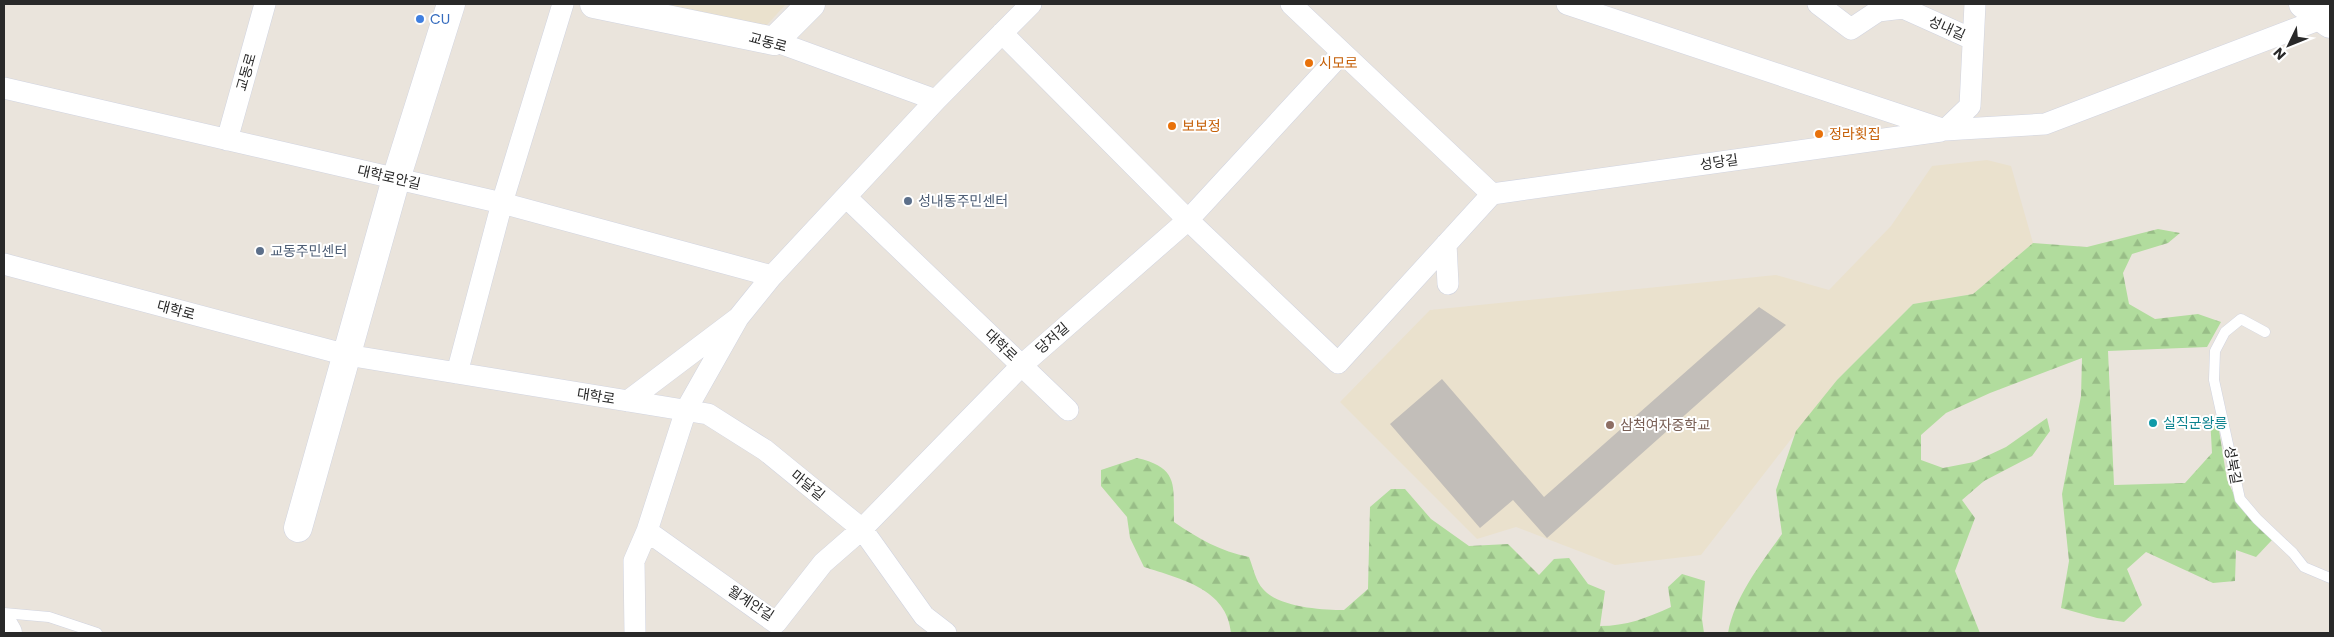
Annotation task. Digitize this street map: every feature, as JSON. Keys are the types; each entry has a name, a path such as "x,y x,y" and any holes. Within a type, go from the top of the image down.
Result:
{"street":[{"name":"교동로","path":"227,140 265,4"},
{"path":"298,528 396,179 451,4"},
{"path":"457,373 502,203 564,4"},
{"name":"교동로","path":"594,4 774,42 936,100"},
{"path":"774,42 811,4"},
{"name":"대학로","path":"686,410 738,318 772,276 847,198 936,100 1031,4"},
{"path":"1002,34 1188,220 1338,363 1492,194 1291,4"},
{"path":"1567,4 1945,130 1970,106 1974,4"},
{"name":"성내길","path":"1818,4 1851,29 1878,12 1903,8 1972,40"},
{"name":"성당길","path":"1492,194 1945,130 2045,124 2321,14"},
{"name":"당저길","path":"862,529 1022,365 1188,220 1342,53"},
{"name":"대학로안길","path":"4,88 502,203 772,276"},
{"name":"대학로","path":"847,198 1068,410"},
{"path":"1446,244 1448,284"},
{"name":"대학로","path":"4,264 347,355 628,401 738,318"},
{"name":"마달길","path":"628,401 708,414 765,450 862,529 924,616 946,633"},
{"path":"635,633 634,561 647,531 686,410"},
{"name":"월계안길","path":"647,531 776,623 823,563 862,529"},
{"path":"4,626 8,633"}],"lane":[{"name":"성북길","path":"2265,332 2241,319 2225,332 2215,351 2214,380 2226,425 2240,499 2257,519 2293,553 2304,567 2330,578"},
{"path":"4,613 49,617 97,633"}],"shaded area":[{"path":"656,4 786,4 766,26"},
{"path":"1987,160 2011,166 2033,243 1973,294 1913,304 1837,380 1701,555 1615,565 1516,527 1477,539 1340,402 1430,310 1776,275 1829,290 1891,226 1932,166"}],"green space":[{"path":"2158,229 2180,233 2168,243 2132,254 2123,273 2129,304 2155,319 2198,314 2221,322 2207,347 2108,351 2114,485 2185,483 2212,453 2210,417 2218,424 2227,480 2240,507 2272,540 2256,557 2236,550 2235,581 2213,583 2146,552 2127,569 2142,605 2124,622 2097,618 2061,608 2069,561 2062,494 2081,396 2082,358 1990,393 1946,413 1921,435 1921,460 1943,468 1974,462 2006,447 2047,418 2050,431 2032,456 1984,481 1962,500 1975,518 1955,571 1980,633 1728,633 1731,619 1742,594 1782,534 1776,490 1796,431 1837,380 1913,304 1973,294 2033,243 2087,247"},
{"path":"1137,458 1161,467 1167,473 1173,489 1174,522 1210,544 1249,557 1263,589 1270,595 1289,604 1344,610 1368,589 1370,507 1391,489 1405,489 1431,519 1469,546 1508,544 1539,575 1554,559 1569,558 1588,584 1605,591 1600,626 1619,625 1636,621 1671,607 1668,587 1682,574 1705,581 1702,619 1704,633 1231,633 1228,618 1221,606 1211,596 1187,582 1144,567 1130,538 1127,517 1101,486 1101,470"}],"building":[{"path":"1759,307 1786,325 1547,538 1513,500 1480,528 1390,424 1442,379 1544,497"}],"place":[{"name":"CU","path":"420,19"},
{"name":"시모로","path":"1309,63"},
{"name":"보보정","path":"1172,126"},
{"name":"정라횟집","path":"1819,134"},
{"name":"성내동주민센터","path":"908,201"},
{"name":"교동주민센터","path":"260,251"},
{"name":"실직군왕릉","path":"2153,423"},
{"name":"삼척여자중학교","path":"1610,425"}]}
